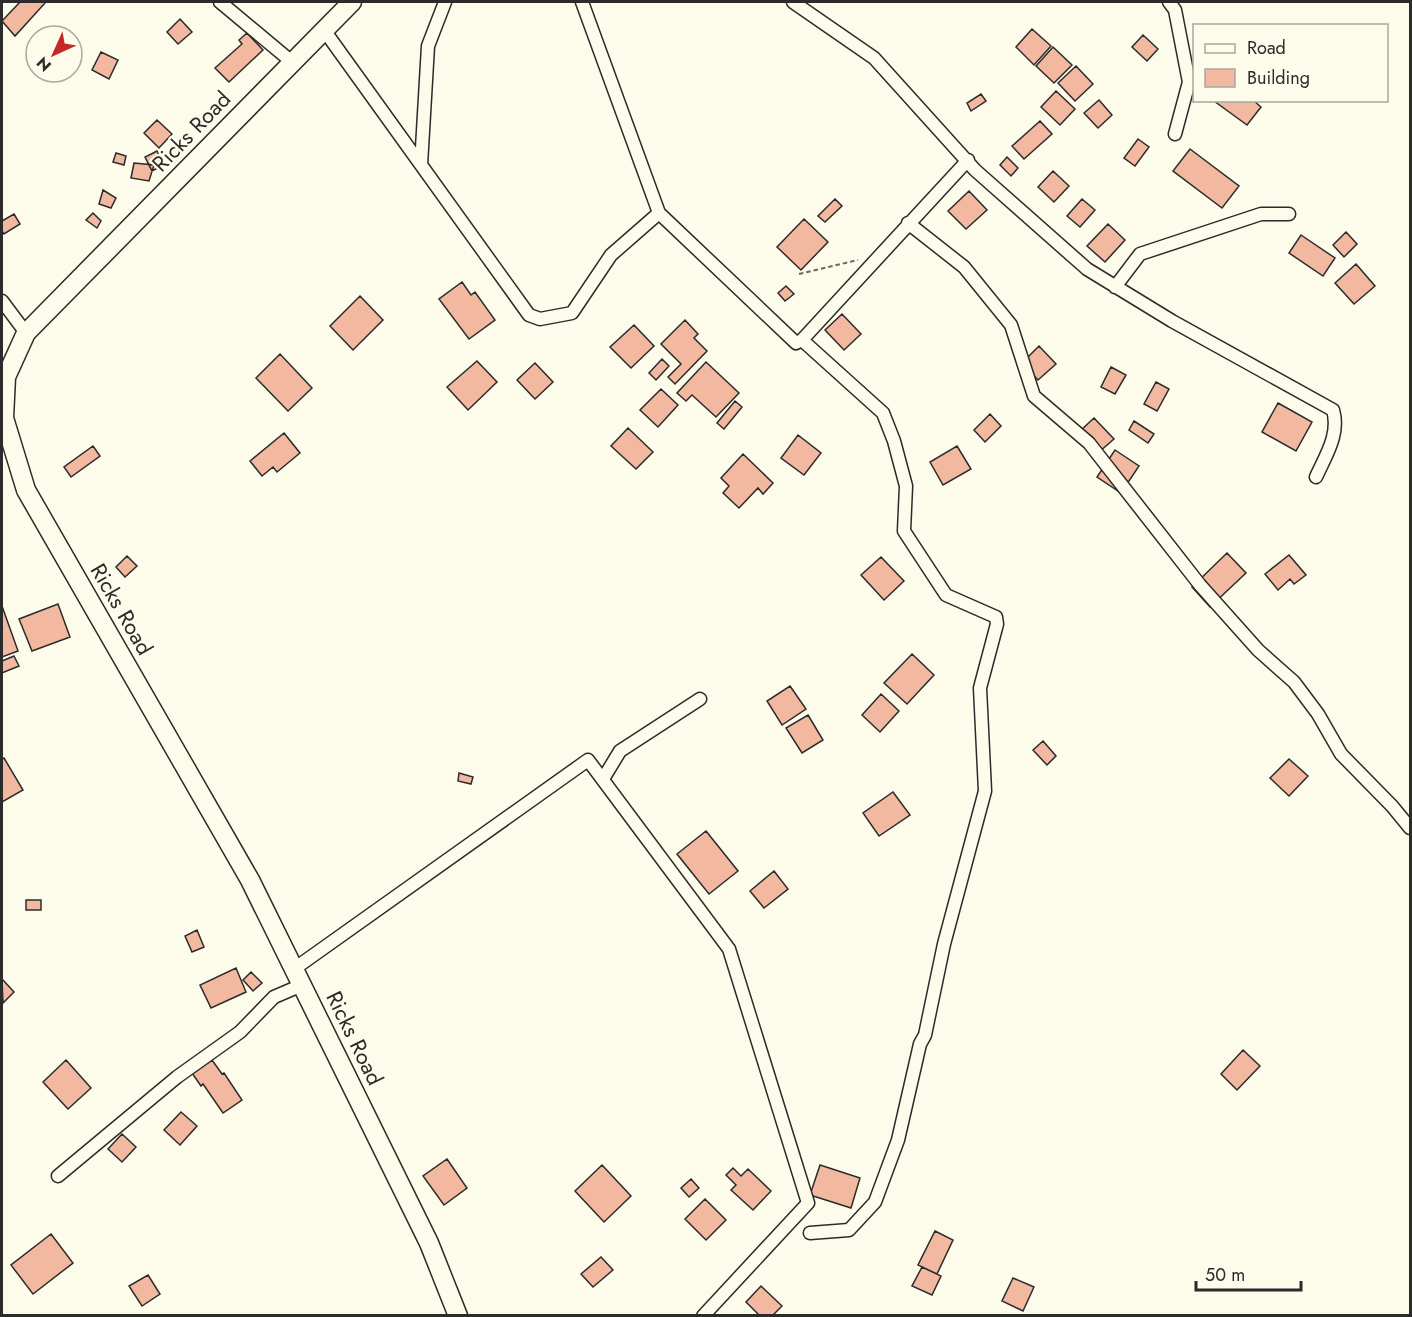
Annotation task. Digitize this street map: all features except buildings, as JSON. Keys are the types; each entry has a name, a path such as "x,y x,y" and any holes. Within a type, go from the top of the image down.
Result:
{"street":[{"path":"220,2 292,63"},
{"name":"Ricks Road","path":"352,2 26,333 6,377 4,418 26,490 250,880 429,1243 458,1316"},
{"path":"421,165 429,46 445,2"},
{"path":"582,2 659,213 796,343 802,340 968,160"},
{"path":"793,2 874,58 984,179 1087,269 1172,321 1333,410 1336,426 1329,449 1316,477"},
{"path":"1169,2 1175,10 1189,82 1175,134"},
{"path":"324,30 529,315 540,319 572,313 611,255 659,213"},
{"path":"1115,287 1140,254 1261,214 1289,214"},
{"path":"908,223 964,267 1011,325 1034,396 1089,443 1200,585 1258,650 1294,682 1318,714 1341,754 1392,806 1410,828"},
{"path":"2,301 26,333"},
{"path":"802,340 883,412 894,441 906,486 904,531 946,596 996,617 997,624 980,688 984,791 944,944 925,1035 920,1044 898,1140 875,1202 849,1230 810,1233"},
{"path":"603,779 620,751 700,699"},
{"path":"58,1176 177,1077 240,1032 298,977 588,759 729,949 808,1203 703,1316"}],"path":[{"path":"799,274 878,255"}]}
